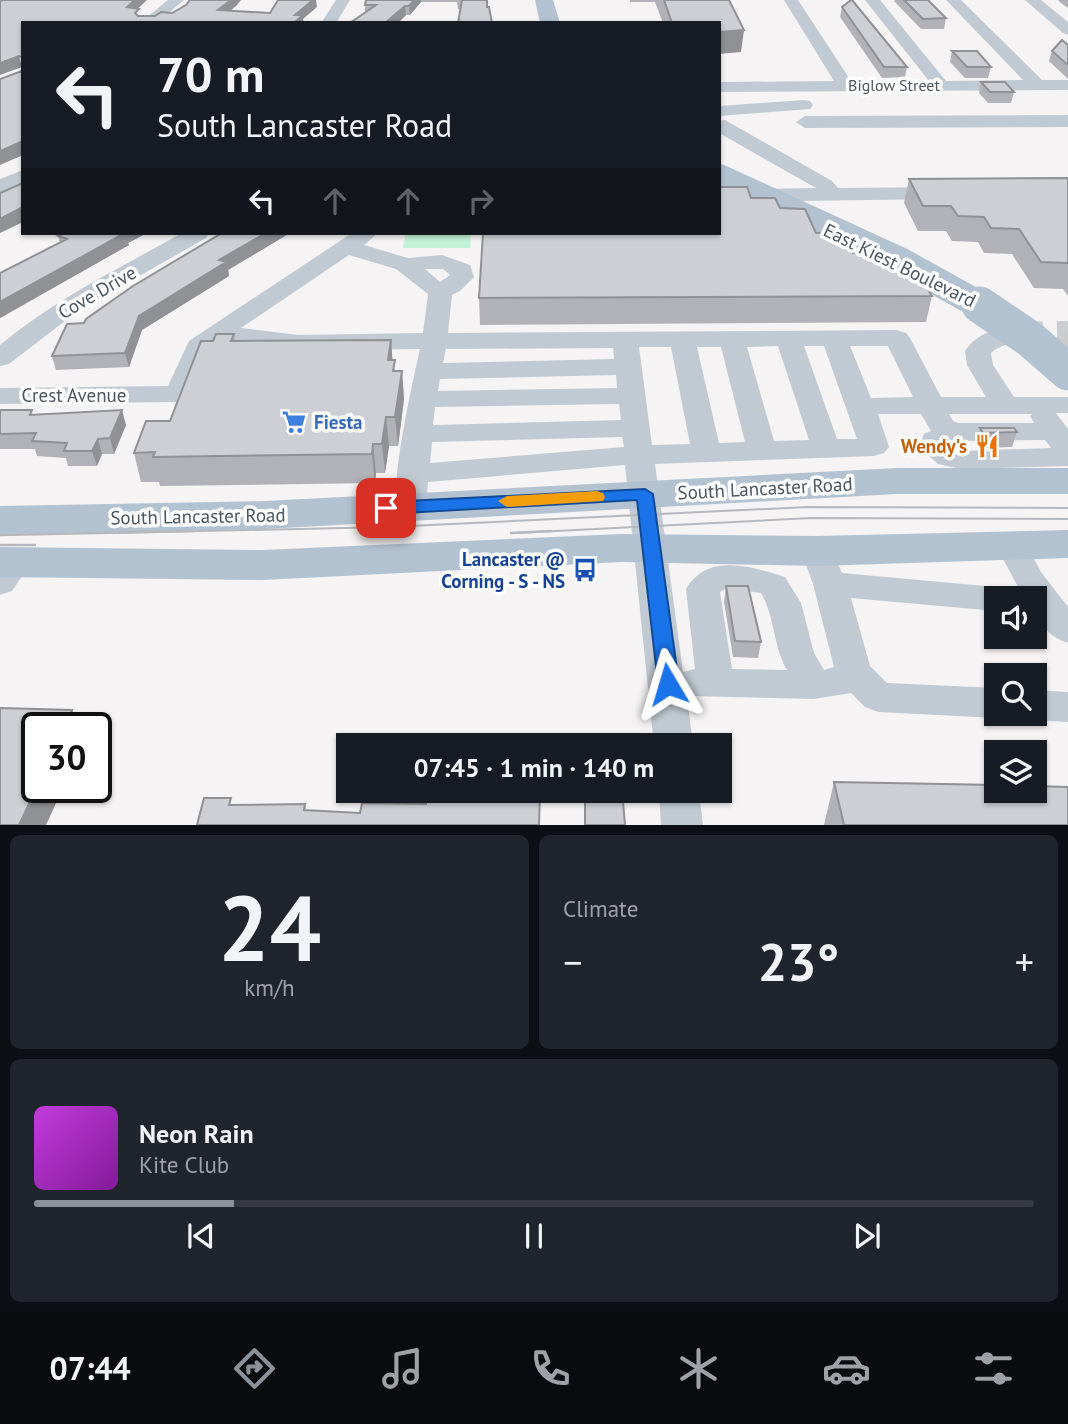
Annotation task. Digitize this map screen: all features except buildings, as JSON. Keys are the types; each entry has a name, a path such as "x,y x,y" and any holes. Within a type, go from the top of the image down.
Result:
{"main road":[{"path":"544,0 549,21"},
{"name":"East Kiest Boulevard","path":"721,160 780,191 951,267 1010,299 1068,338"},
{"name":"East Kiest Boulevard","path":"721,179 943,282 1013,325 1068,372"},
{"name":"South Lancaster Road","path":"0,520 265,515 411,490 645,494 880,465 1068,481"},
{"path":"5,569 263,565 651,548 824,568 1013,546 1068,544"}],"street":[{"path":"150,21 177,0"},
{"path":"329,21 343,0"},
{"path":"790,0 845,86"},
{"path":"872,0 941,85"},
{"path":"953,0 1037,85"},
{"path":"1032,0 1068,30"},
{"name":"Biglow Street","path":"721,87 1068,85"},
{"path":"781,160 806,131 801,86"},
{"path":"721,122 804,113 1068,121"},
{"path":"721,122 825,185 832,194"},
{"path":"0,187 21,177"},
{"path":"721,196 957,193"},
{"name":"Cove Drive","path":"0,358 18,341 52,318 195,235"},
{"path":"212,336 364,235"},
{"path":"345,247 406,265 438,261 457,265 462,270 462,277 454,285 440,290 435,341 422,399 411,490 638,442"},
{"path":"212,336 253,336 298,343 625,338 897,338 933,406 942,427 955,432 933,440 934,447 948,457 961,460 1066,457 1062,418 1036,405 933,406 861,406"},
{"name":"Crest Avenue","path":"0,396 178,394 198,346 212,336"},
{"path":"1004,336 989,341 978,351 980,365 1004,405"},
{"path":"625,338 673,733"},
{"path":"682,338 706,453"},
{"path":"732,338 762,450"},
{"path":"788,338 826,449"},
{"path":"834,338 861,406 880,465"},
{"path":"428,371 630,367"},
{"path":"422,399 633,396"},
{"path":"417,434 638,442 706,453 826,449 880,465"},
{"path":"1013,546 1030,586"},
{"path":"984,597 824,568 854,673 878,697 984,702"},
{"path":"709,683 714,673 703,589 712,579 737,574 773,585 784,603 796,654 814,685"},
{"path":"1047,610 1068,630"},
{"path":"668,684 814,685 838,683 854,673"},
{"path":"1047,706 1068,707"},
{"path":"680,803 682,825"}],"green space":[{"path":"406,235 471,235 470,248 403,248"}],"tunnel":[{"path":"1015,336 1068,335"}],"tram line":[{"path":"110,533 388,527 808,507 1068,508"},
{"path":"516,533 811,518 1068,519"},
{"path":"0,535 194,531"},
{"path":"511,533 551,531"},
{"path":"0,545 35,545"}],"slow traffic":[{"path":"507,501 597,497"}],"place":[{"name":"Fiesta","path":"294,422"},
{"name":"Wendy's","path":"987,446"},
{"name":"Lancaster @ Corning - S - NS","path":"585,570"}],"route":[{"path":"386,508 645,494 668,684"}]}
